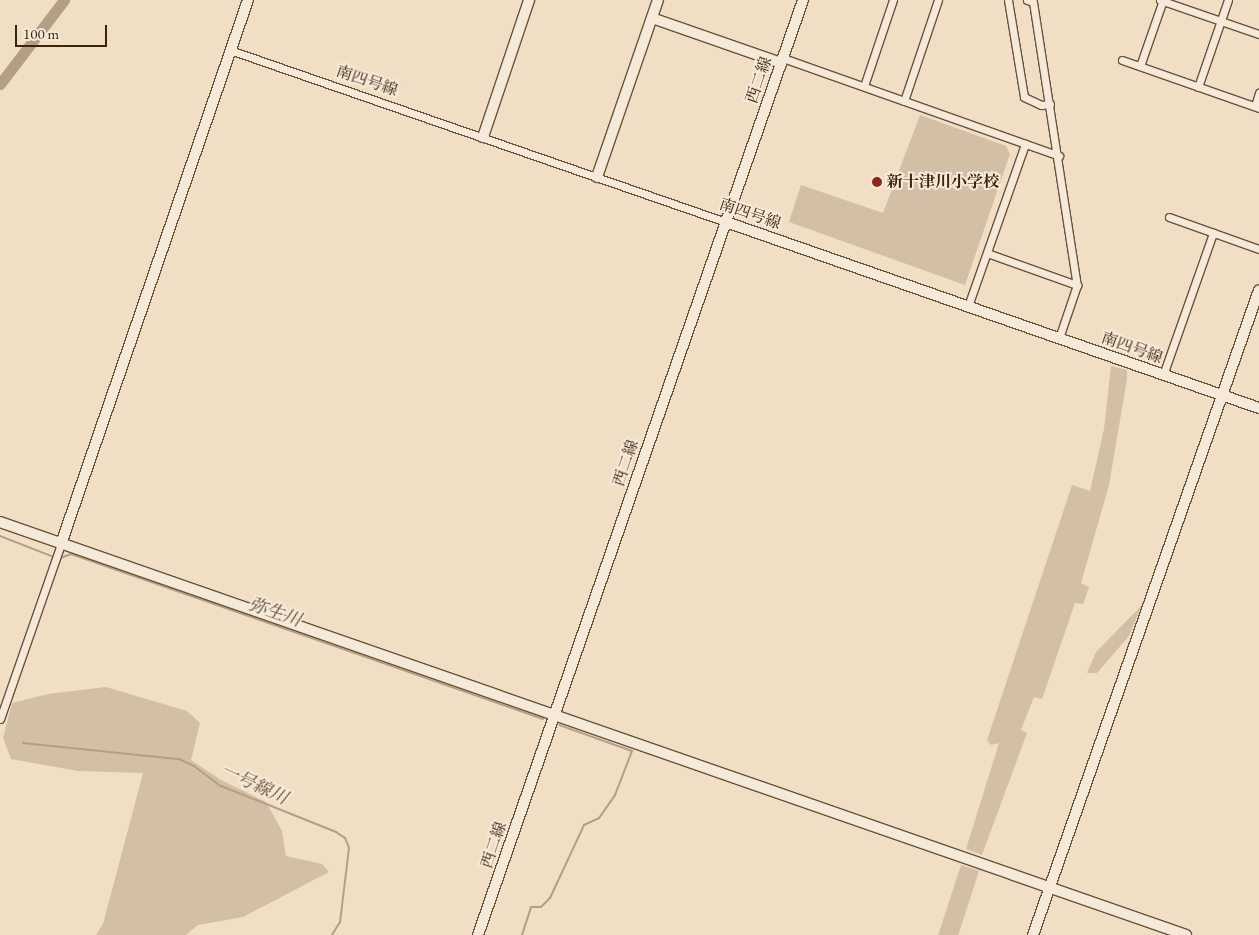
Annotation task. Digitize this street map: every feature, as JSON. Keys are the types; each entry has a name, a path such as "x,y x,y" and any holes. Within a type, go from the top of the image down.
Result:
{"street":[{"path":"0,719 62,544 248,0"},
{"path":"483,137 529,0"},
{"path":"596,177 658,0"},
{"name":"西二線","path":"478,935 803,0"},
{"path":"864,86 894,0"},
{"path":"904,101 938,0"},
{"path":"1008,0 1024,97 1041,105 1050,104"},
{"path":"1027,0 1033,2 1059,156 1077,285 1059,338"},
{"path":"1140,66 1162,0 1259,34"},
{"path":"1198,87 1228,0"},
{"path":"652,18 864,86 1059,156"},
{"name":"南四号線","path":"230,50 1259,408"},
{"path":"1122,60 1257,107 1259,93"},
{"path":"968,306 1025,144"},
{"path":"1169,217 1259,249"},
{"path":"1163,375 1213,233"},
{"path":"987,253 1077,285"},
{"path":"1033,935 1259,290"},
{"path":"0,522 1186,935"}],"shaded area":[{"path":"920,115 1006,146 1010,154 965,285 789,222 801,185 883,213"},
{"path":"1111,366 1127,370 1127,379 1109,485 1081,583 1089,587 1083,604 1075,603 1042,699 1034,697 1021,730 1027,733 982,855 966,849 999,743 991,745 987,740 1072,485 1090,491 1104,429"},
{"path":"1142,605 1129,636 1097,673 1087,673 1096,652"},
{"path":"106,687 187,711 200,723 191,760 221,780 266,802 282,831 286,856 322,864 329,872 243,917 198,925 186,935 96,935 103,924 143,773 78,771 11,759 3,738 12,703 48,694"},
{"path":"961,865 979,871 958,935 938,935"}],"waterway":[{"path":"0,84 64,0"},
{"name":"弥生川","path":"0,536 54,557"},
{"name":"弥生川","path":"58,559 71,554 543,719"},
{"name":"弥生川","path":"522,935 531,907 541,907 550,898 584,825 599,818 615,795 632,751 559,725"},
{"name":"一号線川","path":"23,743 179,759 194,766 221,786 336,832 345,838 349,848 340,922 332,935"}],"place":[{"name":"新十津川小学校","path":"877,182"}]}
